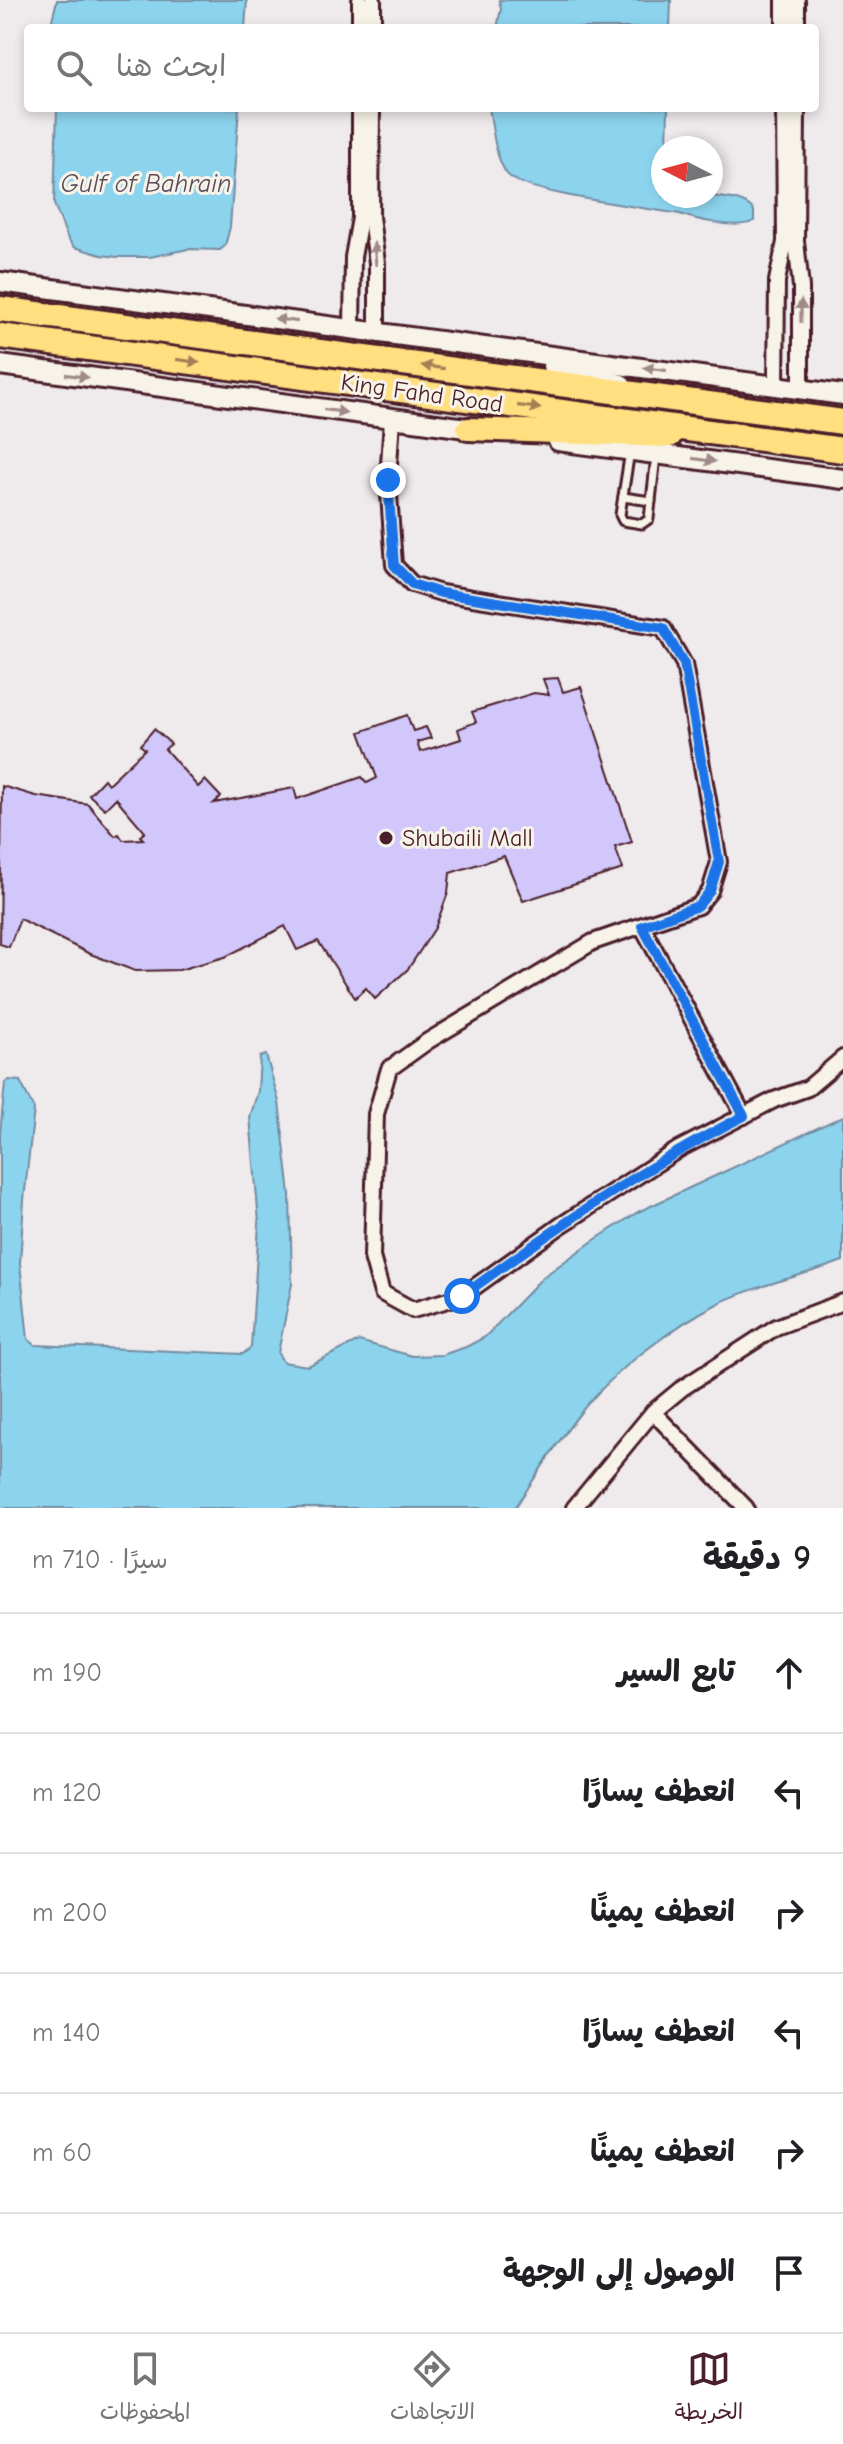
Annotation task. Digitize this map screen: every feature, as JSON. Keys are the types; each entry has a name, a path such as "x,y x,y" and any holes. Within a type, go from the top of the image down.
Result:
{"highway":[{"name":"King Fahd Road","path":"0,309 843,422"},
{"name":"King Fahd Road","path":"0,336 843,450"}],"main road":[{"path":"0,282 843,395"},
{"path":"441,341 597,377 673,400"},
{"path":"0,365 843,479"},
{"path":"468,429 768,440"}],"street":[{"path":"360,0 360,24"},
{"path":"373,0 373,24"},
{"path":"784,0 784,24"},
{"path":"797,0 797,24"},
{"path":"352,329 353,257 360,218 360,112"},
{"path":"372,112 371,217 377,263 377,332"},
{"path":"776,386 777,281 785,242 784,112"},
{"path":"797,112 796,241 801,287 801,389"},
{"path":"392,419 388,480 394,565 412,584 441,593 663,628 684,664 719,862 710,891 698,906 593,942 428,1041 389,1069 376,1114 372,1257 382,1293 413,1310 462,1296 560,1226 679,1149 808,1088 843,1058"},
{"path":"642,926 744,1116"},
{"path":"574,1508 653,1412 681,1389 776,1327 843,1302"},
{"path":"653,1412 746,1508"}],"lane":[{"path":"630,450 620,519 642,524 649,519 656,454"},
{"path":"623,497 651,501"}],"water":[{"path":"57,0 247,0 245,24 51,24"},
{"path":"499,0 671,0 670,24 498,24 501,9"},
{"name":"Gulf of Bahrain","path":"57,112 239,112 230,227 225,246 220,250 188,249 150,257 101,255 74,247 54,204"},
{"path":"490,112 668,112 667,136 651,136 651,208 723,208 723,198 748,205 754,211 754,221 738,225 717,223 560,194 517,181 507,174 499,159"},
{"path":"266,1055 279,1102 290,1194 292,1284 278,1353 283,1362 308,1366 359,1341 412,1356 442,1355 466,1347 485,1337 543,1277 638,1212 843,1116 843,1261 721,1302 646,1350 610,1381 581,1412 515,1508 0,1508 0,1133 5,1083 9,1080 20,1081 34,1109 20,1263 28,1339 35,1345 243,1354 251,1347 259,1223 250,1117 258,1091 260,1057"}],"building":[{"name":"Shubaili Mall","path":"558,678 563,692 581,687 632,842 615,847 623,869 523,901 504,856 450,873 448,893 435,928 408,969 375,999 366,988 355,998 318,941 297,950 285,926 225,957 179,970 135,971 88,953 20,919 9,947 0,944 2,786 36,796 88,804 115,836 119,834 123,840 143,839 140,836 145,832 116,798 105,809 89,795 104,779 108,784 145,749 140,745 154,729 171,744 165,749 198,787 205,780 221,797 214,803 294,788 297,799 362,777 367,783 377,778 360,732 407,715 413,731 426,727 431,738 417,742 420,752 461,739 458,729 476,722 472,712 534,693 549,695 543,679"}],"place":[{"name":"Shubaili Mall","path":"386,838"}],"route":[{"path":"388,480 394,565 412,584 441,593 663,628 684,664 719,862 710,891 698,906 642,926 744,1116 679,1149 560,1226 462,1296"}]}
